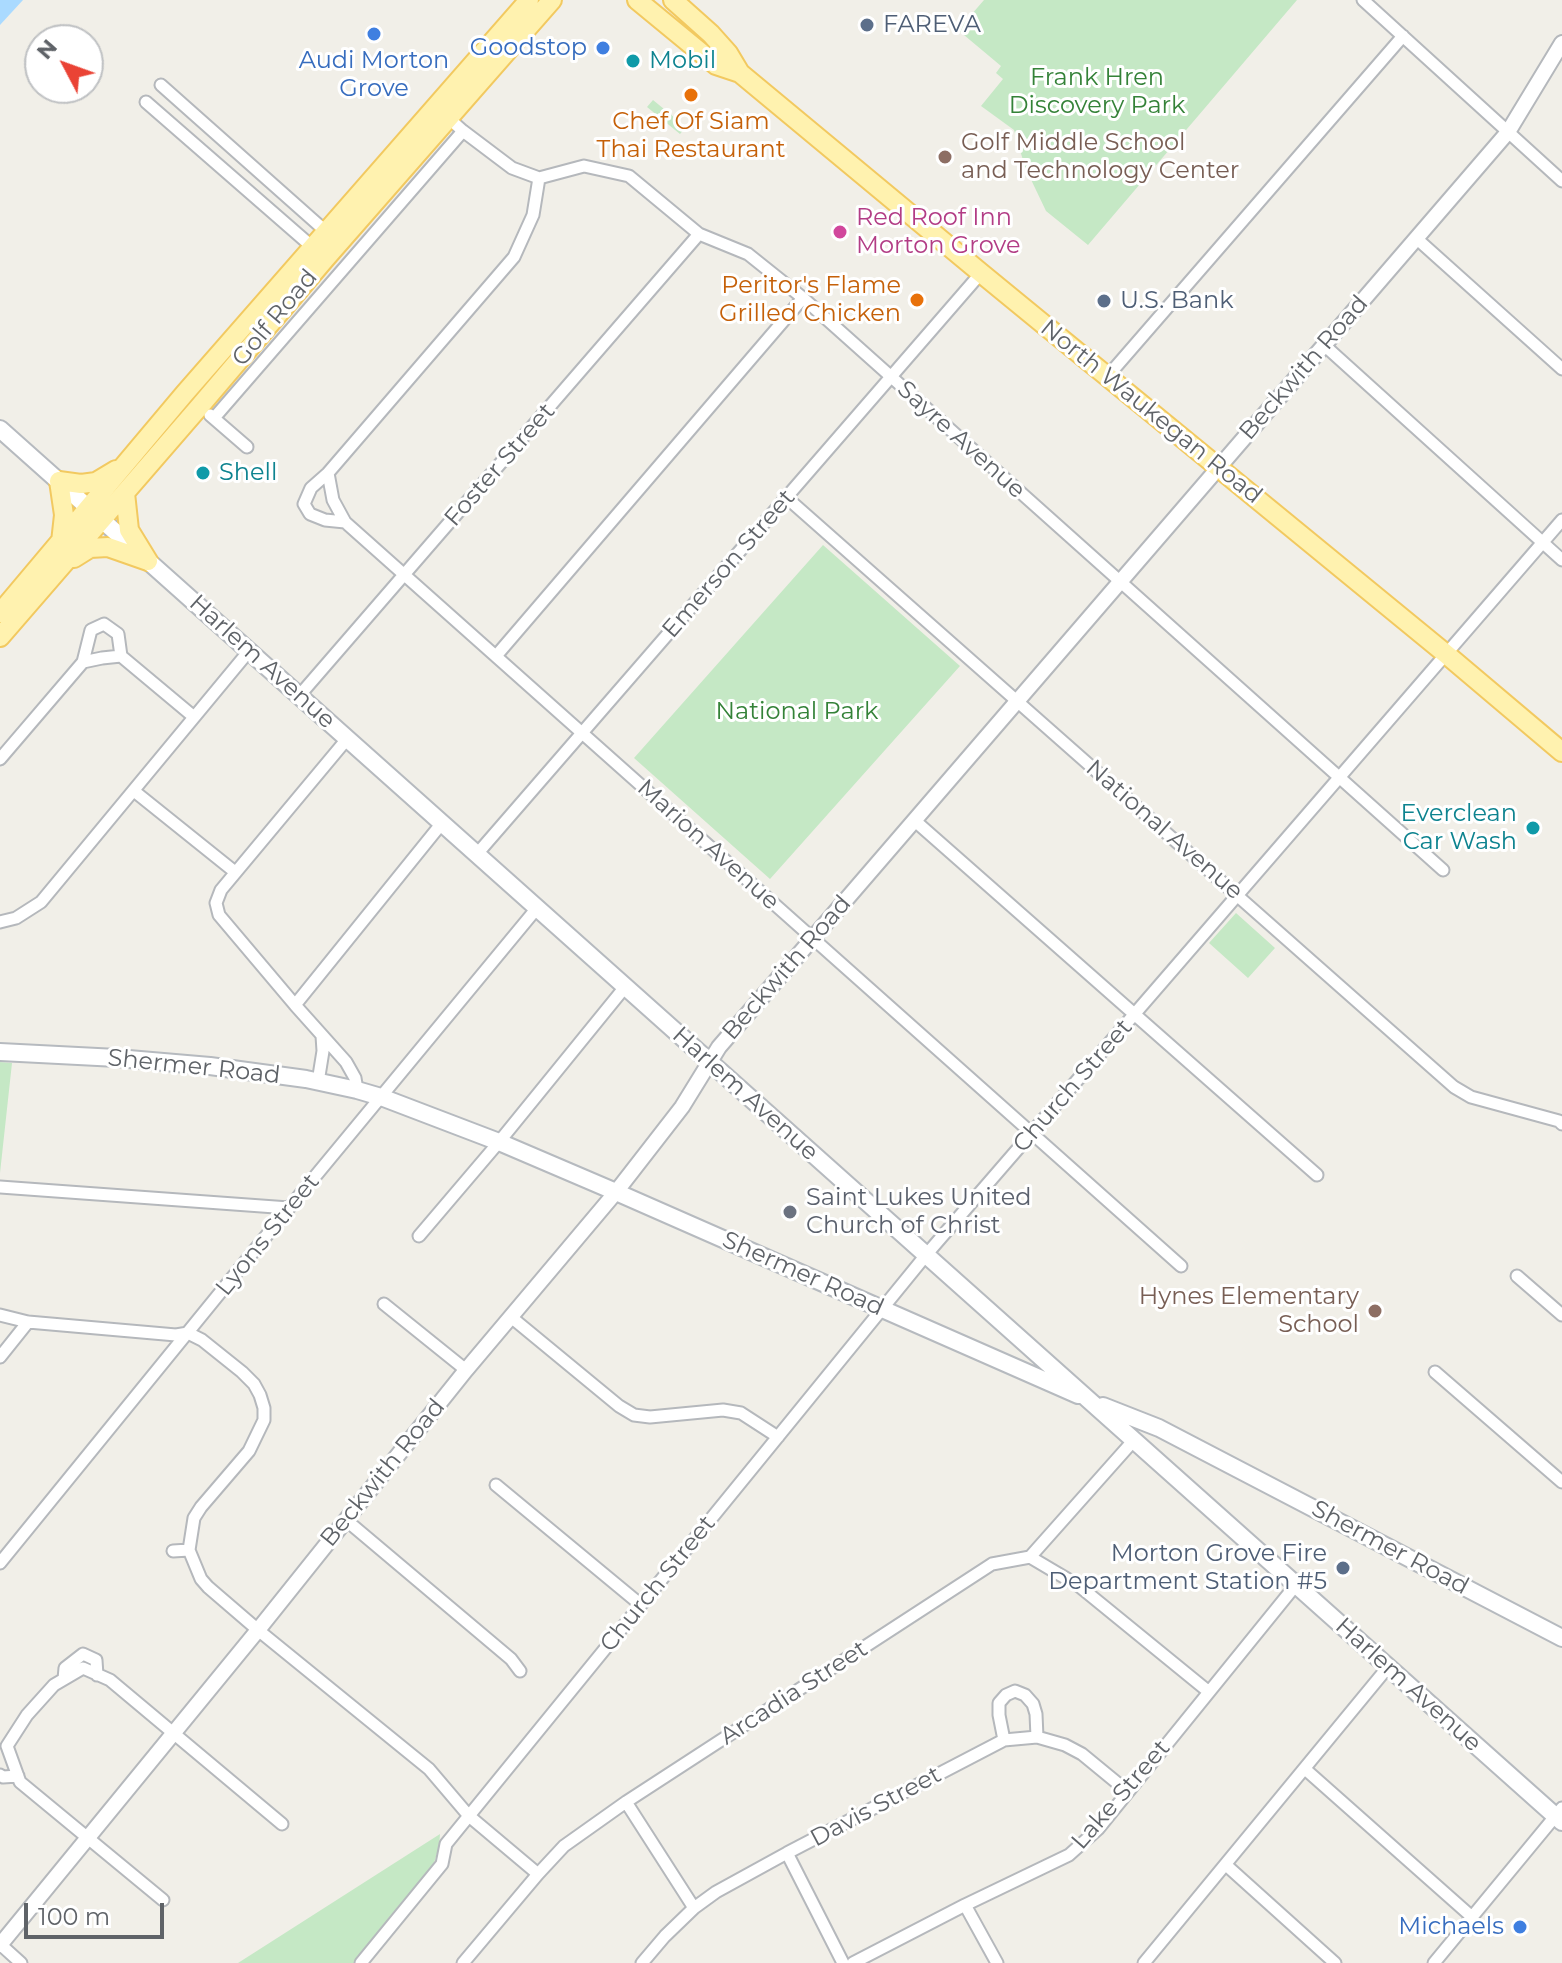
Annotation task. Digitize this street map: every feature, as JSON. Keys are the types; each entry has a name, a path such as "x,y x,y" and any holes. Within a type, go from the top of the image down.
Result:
{"main road":[{"name":"Golf Road","path":"2,624 62,566 127,463 185,393 319,253 442,112 529,0"},
{"name":"Golf Road","path":"442,112 552,0"},
{"name":"North Waukegan Road","path":"637,0 716,65 740,73"},
{"name":"North Waukegan Road","path":"673,0 711,34 740,73 1562,752"},
{"name":"Golf Road","path":"2,624 61,542 125,493 207,412 319,253"},
{"name":"Harlem Avenue","path":"0,429 1092,1401 1295,1586 1560,1815"},
{"path":"61,542 64,515 59,481 81,484 96,482 127,463"},
{"path":"125,493 129,530 148,561"},
{"path":"62,566 90,548 108,547 148,561"},
{"name":"Shermer Road","path":"0,1052 210,1066 318,1082 381,1097 499,1142 1173,1435 1562,1638"}],"street":[{"path":"1363,0 1562,181"},
{"path":"1107,377 1403,36"},
{"name":"Beckwith Road","path":"0,1945 466,1370 616,1192 682,1107 719,1047 1508,132 1562,43"},
{"path":"161,85 333,237"},
{"path":"146,102 319,253"},
{"path":"345,522 325,520 310,514 304,504 311,488 328,473 514,257 533,215 539,178 512,168 442,112"},
{"path":"247,447 207,412 463,131"},
{"name":"Sayre Avenue","path":"539,178 584,166 629,176 699,234 748,254 803,298 1443,870"},
{"name":"Foster Street","path":"299,696 699,234"},
{"path":"1416,238 1562,369"},
{"name":"Emerson Street","path":"477,854 981,273"},
{"path":"496,656 803,298"},
{"path":"1324,345 1562,560"},
{"name":"Marion Avenue","path":"328,473 333,500 345,522 1181,1266"},
{"name":"National Avenue","path":"787,498 1463,1094 1562,1124"},
{"name":"Church Street","path":"361,1963 442,1864 446,1844 926,1255 1562,520"},
{"path":"0,759 83,662 91,630 104,624 118,634 121,656 194,717"},
{"path":"0,922 16,918 41,902 249,651"},
{"path":"83,662 121,656"},
{"path":"347,739 235,872 221,890 216,903 219,915 346,1062 355,1078 357,1090"},
{"path":"134,791 235,872"},
{"path":"914,820 1317,1175"},
{"path":"295,1005 442,823"},
{"name":"Lyons Street","path":"0,1563 537,908"},
{"path":"419,1236 625,987"},
{"path":"318,1082 322,1036"},
{"path":"0,1187 289,1208"},
{"path":"1517,1276 1562,1315"},
{"path":"384,1304 466,1370"},
{"path":"0,1315 28,1322 176,1335 188,1333 202,1340 254,1384 270,1408 255,1442 194,1518 189,1550 201,1579 258,1630 429,1769 469,1816 538,1874"},
{"path":"511,1317 634,1415 650,1417 723,1410 741,1413 778,1437"},
{"path":"0,1357 28,1322"},
{"path":"1435,1372 1562,1482"},
{"path":"1134,1440 1030,1557 1079,1586 1209,1692"},
{"path":"496,1485 641,1605"},
{"path":"346,1520 511,1659 520,1671"},
{"path":"173,1551 189,1550"},
{"name":"Arcadia Street","path":"463,1963 564,1846 626,1802 992,1564 1030,1557"},
{"name":"Lake Street","path":"853,1963 1069,1855 1098,1829 1295,1586"},
{"path":"1146,1962 1388,1667"},
{"path":"163,1900 20,1782 4,1753 27,1715 54,1685 83,1668 110,1680 282,1824"},
{"path":"1004,1740 999,1703 1015,1691 1025,1695 1033,1704 1037,1737"},
{"name":"Davis Street","path":"642,1963 694,1908 716,1892 1004,1740 1037,1737 1065,1745 1082,1754 1127,1791"},
{"path":"1305,1769 1472,1917"},
{"path":"0,1775 18,1776"},
{"path":"626,1802 694,1908"},
{"path":"1434,1963 1560,1815"},
{"path":"787,1853 843,1963"},
{"path":"1226,1865 1335,1963"},
{"path":"965,1905 997,1963"},
{"path":"0,1945 21,1963"}],"green space":[{"name":"Frank Hren Discovery Park","path":"984,0 1297,0 1088,245 1046,211 1025,167 1014,130 981,106 1003,79 996,73 1001,66 958,30"},
{"path":"653,100 686,127 680,134 647,107"},
{"name":"National Park","path":"823,545 960,666 770,879 634,758"},
{"path":"1236,913 1275,948 1248,978 1209,943"},
{"path":"0,1062 12,1063 0,1173"},
{"path":"440,1834 434,1863 355,1963 238,1963"}],"water":[{"path":"0,0 23,0 0,25"}],"place":[{"name":"FAREVA","path":"867,25"},
{"name":"Audi Morton Grove","path":"374,34"},
{"name":"Goodstop","path":"603,48"},
{"name":"Mobil","path":"633,61"},
{"name":"Chef Of Siam Thai Restaurant","path":"691,95"},
{"name":"Golf Middle School and Technology Center","path":"945,157"},
{"name":"Red Roof Inn Morton Grove","path":"840,232"},
{"name":"Peritor's Flame Grilled Chicken","path":"917,300"},
{"name":"U.S. Bank","path":"1104,301"},
{"name":"Shell","path":"203,473"},
{"name":"Everclean Car Wash","path":"1533,828"},
{"name":"Saint Lukes United Church of Christ","path":"790,1212"},
{"name":"Hynes Elementary School","path":"1375,1311"},
{"name":"Morton Grove Fire Department Station #5","path":"1343,1568"},
{"name":"Michaels","path":"1520,1927"}]}
